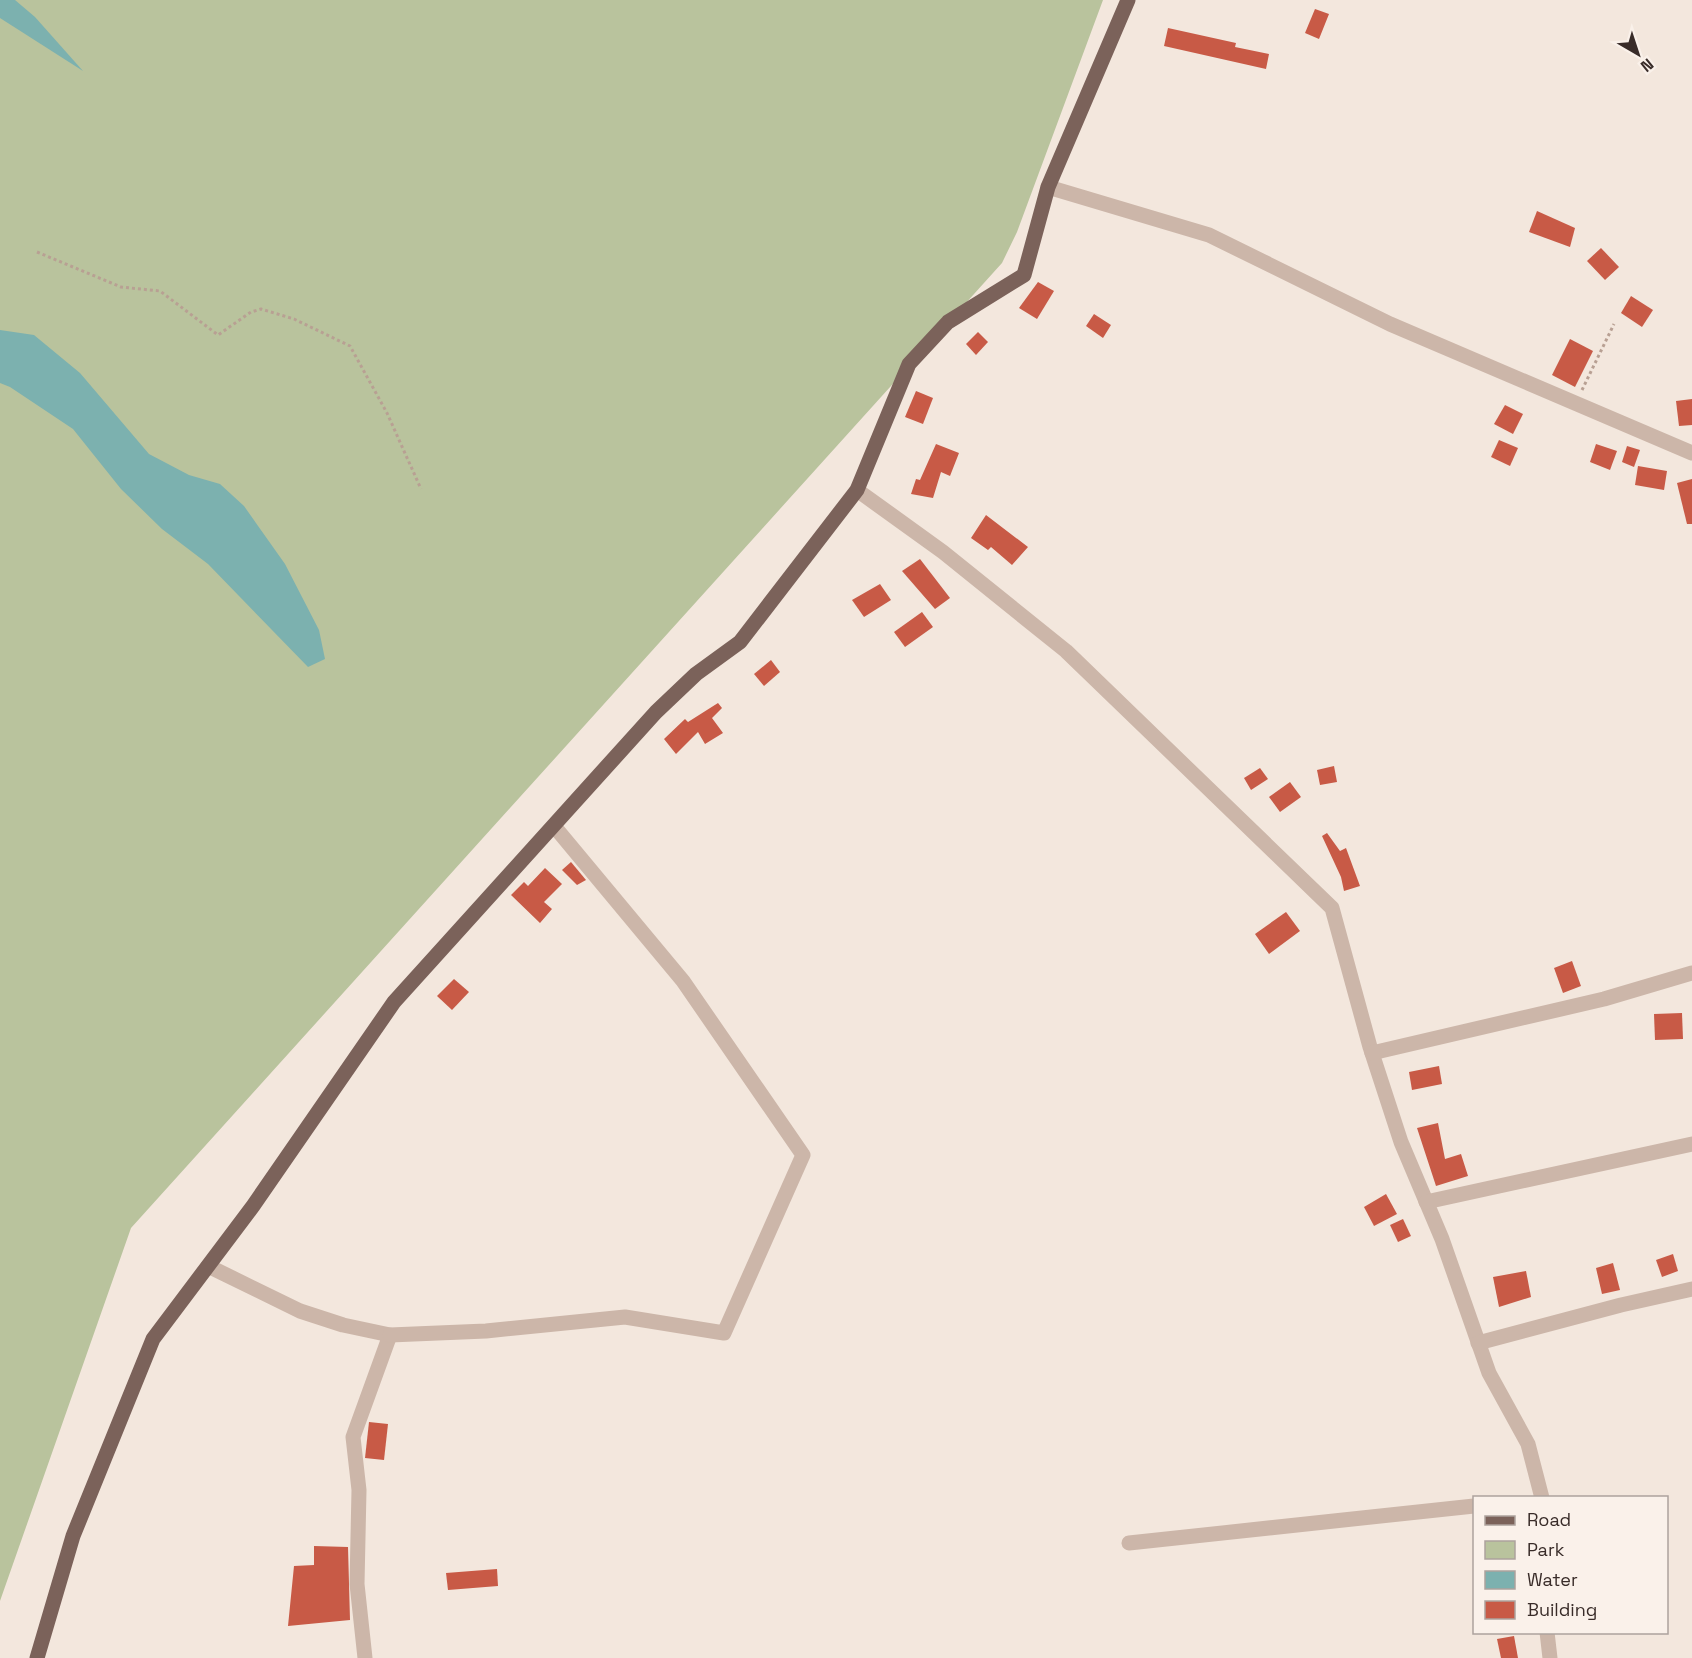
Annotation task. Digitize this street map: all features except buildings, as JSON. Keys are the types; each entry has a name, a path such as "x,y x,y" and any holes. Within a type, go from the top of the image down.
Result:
{"main road":[{"path":"37,1658 73,1536 153,1339 208,1266 394,1002 656,712 696,674 740,642 856,490 909,364 948,322 1024,274 1048,187 1128,0"}],"street":[{"path":"1048,187 1209,235 1390,324 1574,405 1692,453"},
{"path":"856,490 943,552 1066,651 1332,908 1372,1053 1401,1142 1426,1202 1489,1373 1528,1444 1542,1496"},
{"path":"208,1266 300,1311 344,1325 390,1335 486,1331 625,1317 724,1334 803,1155 683,981 554,826"},
{"path":"1372,1053 1604,999 1692,973"},
{"path":"1426,1202 1692,1144"},
{"path":"1478,1343 1621,1305 1692,1289"},
{"path":"365,1658 357,1584 359,1490 353,1437 390,1335"},
{"path":"1130,1544 1473,1506"},
{"path":"1547,1634 1550,1658"}],"path":[{"path":"38,252 121,287 160,291 218,335 252,312 261,309 294,320 350,346 387,413 421,489"},
{"path":"1574,405 1614,324"}],"green space":[{"path":"0,0 1103,0 1017,232 1002,263 131,1228 0,1601"}],"water":[{"path":"0,0 15,0 35,17 83,71 0,18"},
{"path":"0,330 34,335 80,373 149,454 189,475 220,484 244,506 285,564 319,630 325,659 308,667 208,564 162,529 121,489 73,429 10,387 0,383"}]}
